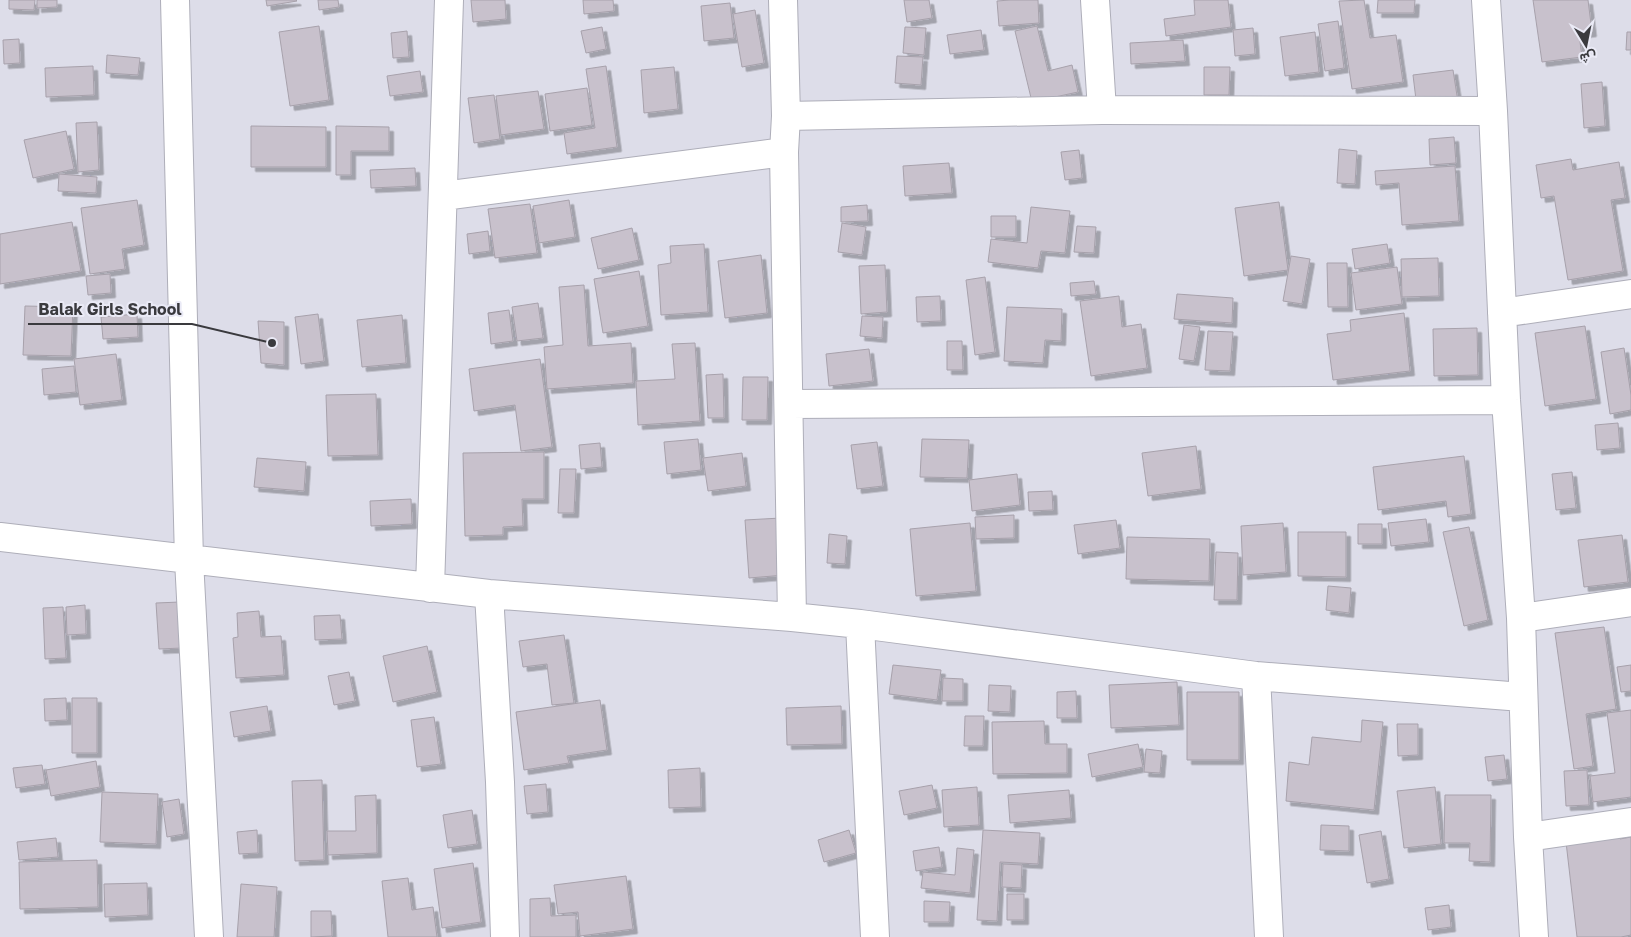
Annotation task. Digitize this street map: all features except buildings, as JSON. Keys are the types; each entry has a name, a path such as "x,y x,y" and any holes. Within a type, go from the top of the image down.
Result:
{"street":[{"path":"175,0 189,560 209,937"},
{"path":"430,588 449,0"},
{"path":"783,0 792,617"},
{"path":"1095,0 1102,110"},
{"path":"1486,0 1506,400 1520,618 1528,837 1534,937"},
{"path":"786,116 1102,110 1493,111"},
{"path":"442,196 784,152"},
{"path":"1502,313 1631,294"},
{"path":"789,404 1506,400"},
{"path":"0,537 489,594 860,624 1256,676 1522,697"},
{"path":"489,594 500,782 505,937"},
{"path":"1520,618 1631,602"},
{"path":"860,624 875,937"},
{"path":"1256,676 1269,937"},
{"path":"1528,837 1631,822"}],"place":[{"name":"Balak Girls School","path":"272,343"}]}
